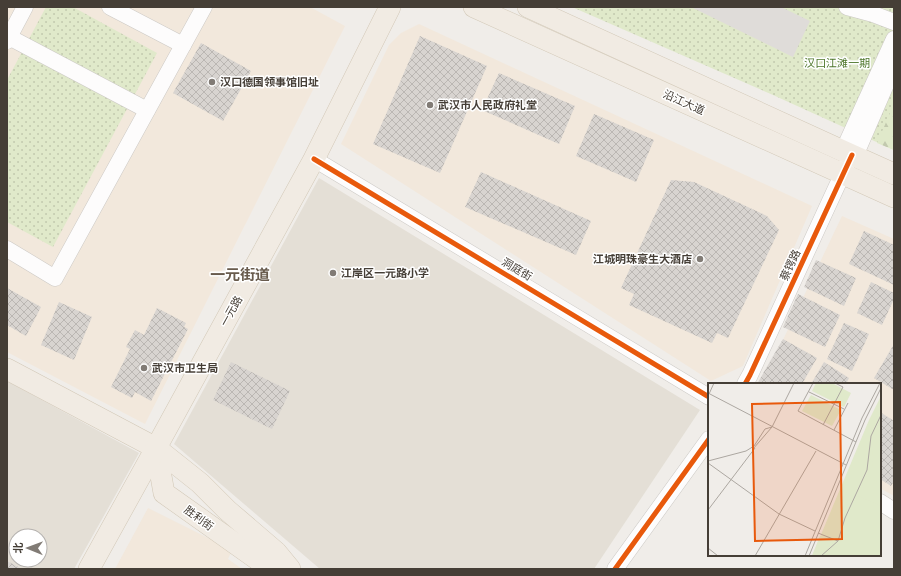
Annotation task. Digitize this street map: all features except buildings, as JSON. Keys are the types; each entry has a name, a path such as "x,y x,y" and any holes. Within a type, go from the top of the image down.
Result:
{"main road":[{"name":"一元路","path":"89,569 314,159 390,7"},
{"name":"沿江大道","path":"474,7 894,197"},
{"name":"沿江大道","path":"528,7 894,174"},
{"name":"胜利街","path":"7,369 156,448 200,482 273,560"},
{"name":"胜利街","path":"156,448 164,493 290,569"}],"street":[{"path":"24,7 8,38 147,110"},
{"path":"110,7 183,45"},
{"path":"7,249 55,278 204,7"},
{"path":"847,7 873,14 894,22"},
{"path":"850,154 894,39"},
{"path":"850,154 894,66"},
{"name":"蔡锷路","path":"746,383 843,174 850,154"},
{"name":"洞庭街","path":"314,159 708,396"},
{"path":"615,569 708,440"},
{"path":"881,503 894,511"},
{"name":"胜利街","path":"273,560 297,569"}],"shaded area":[{"path":"7,7 310,7 345,26 145,424 7,352"},
{"path":"691,7 781,7 810,21 793,57"},
{"path":"419,24 812,206 743,366 711,381 341,144 389,45 401,33"},
{"path":"319,178 700,410 594,569 320,569 174,444"},
{"path":"842,216 894,239 894,496 881,489 881,383 762,383"},
{"path":"7,381 139,453 74,569 7,569"},
{"path":"148,508 232,550 228,559 242,569 115,569"}],"green space":[{"path":"46,7 73,7 157,53 53,247 7,222 7,80"},
{"name":"汉口江滩一期","path":"572,7 894,7 894,150 773,95"},
{"path":"894,104 894,150 877,143"}],"cycle path":[{"path":"746,383 852,155"},
{"path":"314,159 708,396"},
{"path":"615,569 708,440"}],"place":[{"name":"汉口德国领事馆旧址","path":"212,82"},
{"name":"武汉市人民政府礼堂","path":"430,105"},
{"name":"江城明珠豪生大酒店","path":"700,259"},
{"name":"江岸区一元路小学","path":"333,273"},
{"name":"武汉市卫生局","path":"144,368"}],"district":[{"name":"一元街道","path":"240,275"}]}
